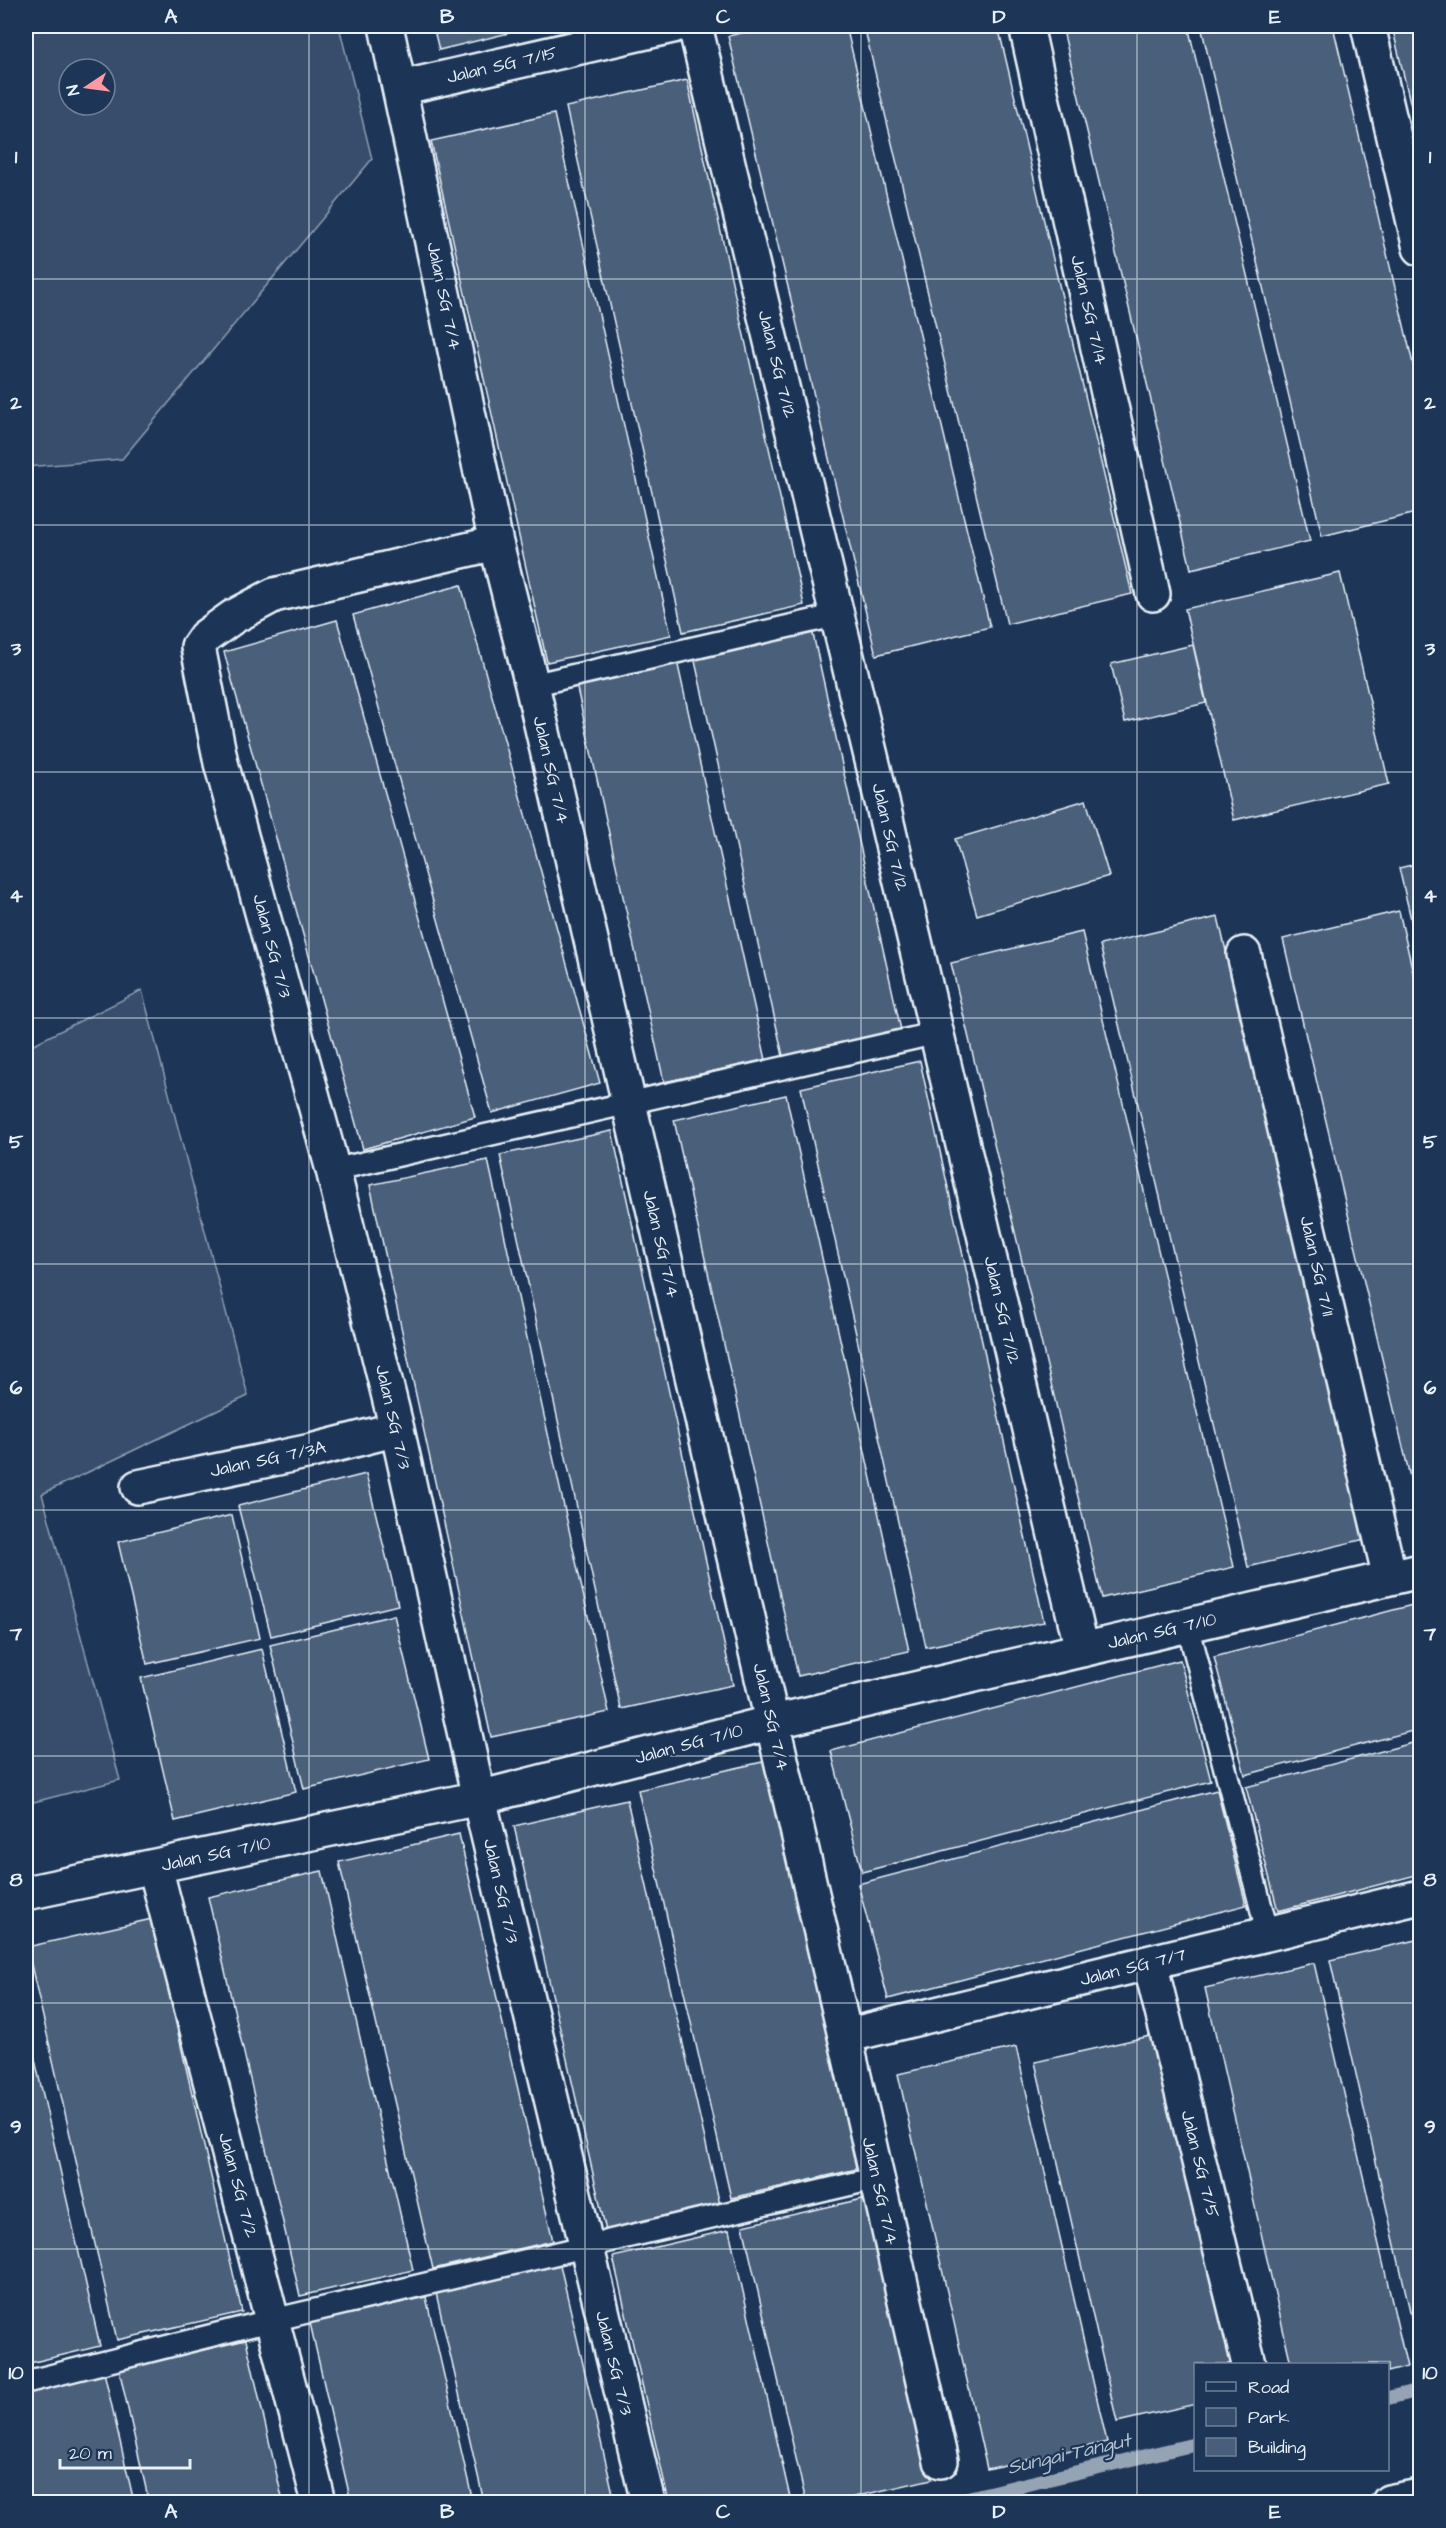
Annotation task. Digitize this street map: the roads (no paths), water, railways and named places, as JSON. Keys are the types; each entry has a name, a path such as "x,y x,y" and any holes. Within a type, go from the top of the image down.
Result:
{"street":[{"name":"Jalan SG 7/4","path":"386,26 496,543 532,685 773,1722 941,2461"},
{"name":"Jalan SG 7/15","path":"400,88 674,26"},
{"name":"Jalan SG 7/12","path":"695,26 838,615 1082,1650"},
{"name":"Jalan SG 7/14","path":"1026,26 1153,594"},
{"path":"1368,26 1420,248"},
{"name":"Jalan SG 7/3","path":"496,543 274,595 233,617 205,637 198,647 221,763 333,1170 397,1429 479,1798 648,2502"},
{"name":"Jalan SG 7/11","path":"1244,954 1405,1575"},
{"name":"Jalan SG 7/3A","path":"138,1487 311,1451 397,1429"},
{"name":"Jalan SG 7/10","path":"26,1893 479,1798 773,1722 1405,1575"},
{"name":"Jalan SG 7/2","path":"155,1867 319,2502"},
{"name":"Jalan SG 7/7","path":"845,2036 1420,1897"},
{"name":"Jalan SG 7/5","path":"1150,1963 1249,2363"},
{"path":"1389,2502 1420,2496"}],"lane":[{"path":"532,685 838,615"},
{"path":"333,1170 937,1033"},
{"path":"1188,1626 1268,1934"},
{"path":"26,2382 273,2320 877,2178"}],"waterway":[{"name":"Sungai Tangut","path":"1389,2398 1420,2390"},
{"name":"Sungai Tangut","path":"951,2502 1194,2444"}]}
